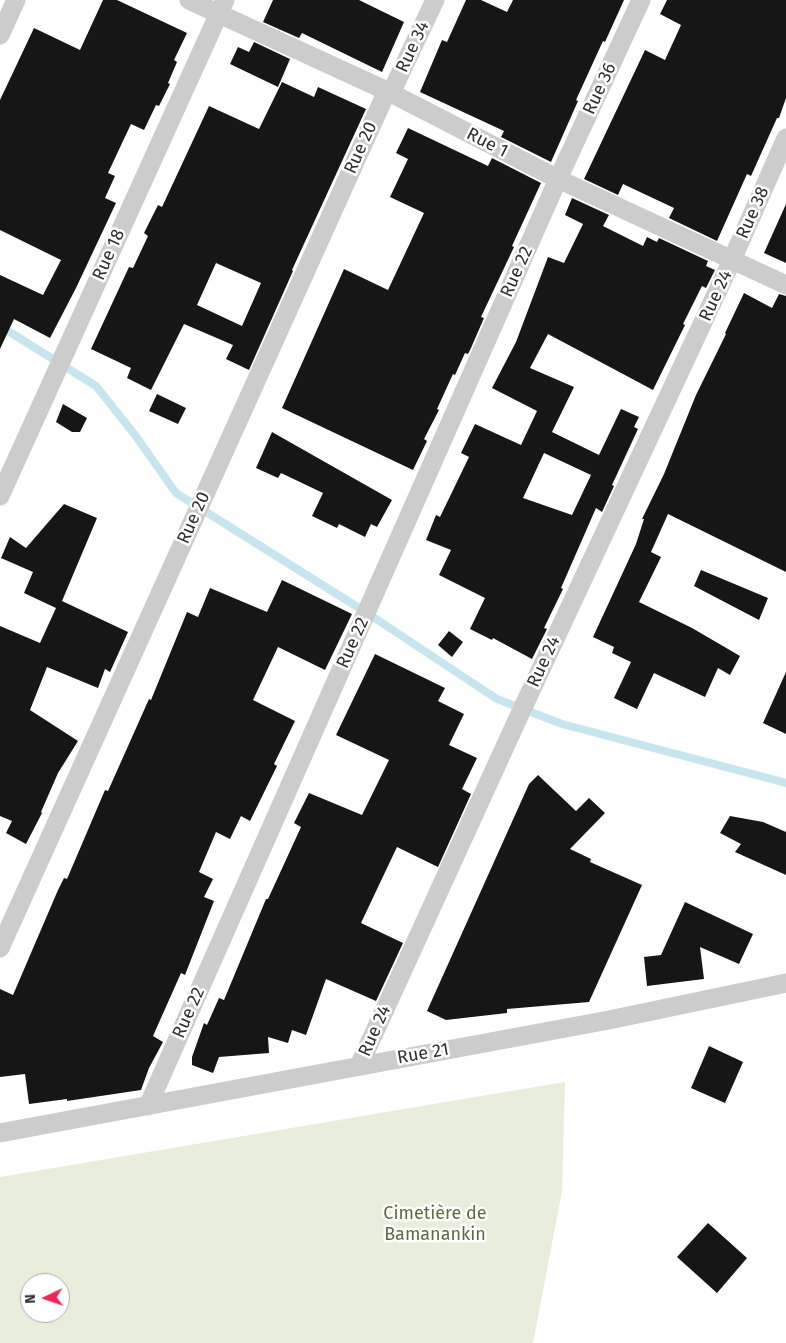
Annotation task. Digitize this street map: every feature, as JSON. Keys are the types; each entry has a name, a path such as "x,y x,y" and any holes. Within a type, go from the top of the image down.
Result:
{"street":[{"path":"0,35 16,0"},
{"name":"Rue 1","path":"188,0 222,7 558,179 786,285"},
{"name":"Rue 34","path":"389,92 435,0"},
{"name":"Rue 36","path":"558,179 641,0"},
{"name":"Rue 18","path":"0,496 222,7"},
{"name":"Rue 20","path":"0,948 200,504 389,92"},
{"name":"Rue 38","path":"732,260 786,138"},
{"name":"Rue 22","path":"148,1106 558,179"},
{"name":"Rue 24","path":"359,1066 521,710 732,260"},
{"name":"Rue 21","path":"0,1133 609,1020 786,982"}],"green space":[{"name":"Cimetière de Bamanankin","path":"565,1082 562,1191 533,1343 0,1343 0,1177"}],"building":[{"path":"103,0 117,0 187,33 174,60 177,62 168,83 170,84 159,106 156,105 144,130 131,124 108,173 115,176 105,198 116,203 50,338 14,319 0,349 0,275 43,295 61,260 0,230 0,100 34,28 80,50"},
{"path":"273,0 359,0 404,22 382,72 302,33 299,38 263,22"},
{"path":"466,0 481,0 507,12 513,0 624,0 576,100 578,101 551,162 501,137 504,131 420,92 442,40 447,42"},
{"path":"667,0 786,0 786,98 779,118 777,118 751,176 747,174 717,241 669,218 674,208 623,184 618,195 584,179 645,50 665,60 681,25 660,14"},
{"path":"254,42 290,59 278,87 230,64 238,47 249,52"},
{"path":"282,82 314,97 318,87 366,109 292,270 249,370 226,359 233,345 184,324 151,390 127,378 131,368 91,349 129,267 133,268 148,236 144,233 158,205 162,207 209,106 259,129","holes":["216,263 261,283 242,326 197,305"]},
{"path":"408,128 488,166 492,158 541,183 512,246 514,247 481,317 484,318 471,348 468,354 465,353 455,375 453,374 437,409 439,410 424,439 427,441 413,470 282,408 344,269 388,290 424,213 390,197 408,159 396,153"},
{"path":"572,198 609,215 603,226 643,246 647,237 657,242 659,238 708,261 706,266 715,270 706,288 702,286 653,390 548,334 530,368 574,387 552,432 599,455 621,409 639,417 634,427 638,429 612,485 614,486 602,512 596,508 561,588 563,589 544,628 547,629 532,659 493,638 492,640 470,629 485,598 439,575 451,550 426,540 436,515 440,517 469,457 461,453 475,424 521,445 537,411 492,388 516,342 548,257 564,263 583,224 565,215","holes":["544,453 591,475 572,515 523,498"]},
{"path":"786,204 786,263 764,253"},
{"path":"744,293 772,308 779,294 786,296 786,572 668,514 651,552 661,557 639,602 692,628 740,656 730,675 718,668 705,697 654,673 637,709 614,698 631,662 612,653 614,647 593,637 636,544 644,519 642,519 664,474 696,395"},
{"path":"157,394 186,408 178,424 149,411"},
{"path":"63,404 87,418 80,432 72,432 56,422"},
{"path":"272,432 392,500 377,527 371,524 365,537 339,524 337,528 312,516 323,493 281,473 278,478 256,468"},
{"path":"64,504 97,518 62,601 128,632 110,672 105,669 98,688 47,667 30,710 78,741 58,773 42,813 26,844 6,833 12,821 0,816 0,626 40,643 56,608 24,593 33,572 1,558 10,537 26,548"},
{"path":"701,570 768,598 759,620 694,586"},
{"path":"282,580 352,614 325,670 278,647 253,700 295,721 274,764 277,766 250,821 241,816 230,839 216,832 199,872 213,879 204,897 214,901 185,975 181,973 153,1036 163,1042 149,1068 141,1090 67,1101 67,1099 29,1104 25,1074 0,1077 0,989 13,995 58,890 64,878 67,879 105,790 108,791 149,699 151,700 187,612 198,617 210,588 267,612"},
{"path":"449,631 463,642 452,657 438,645"},
{"path":"375,654 445,688 438,701 464,714 449,745 477,758 462,789 471,794 438,867 397,847 361,923 403,943 376,1001 326,979 306,1035 292,1030 288,1043 268,1037 269,1053 219,1057 213,1073 192,1065 192,1057 204,1023 207,1025 219,998 224,1000 266,899 268,899 301,827 294,823 309,793 362,815 389,760 336,735"},
{"path":"786,672 786,734 763,723"},
{"path":"538,775 576,811 589,798 605,813 570,849 591,859 590,862 642,885 589,1002 507,1009 507,1013 446,1020 427,1011 529,784"},
{"path":"730,816 763,822 786,832 786,875 735,852 741,844 720,833"},
{"path":"685,902 753,934 739,964 700,947 704,979 647,986 644,957 661,955"},
{"path":"709,1046 743,1062 725,1103 691,1088"},
{"path":"708,1223 747,1258 717,1293 677,1257"}],"waterway":[{"path":"0,326 96,386 135,435 176,493 367,613 497,699 562,724 786,783"}]}
